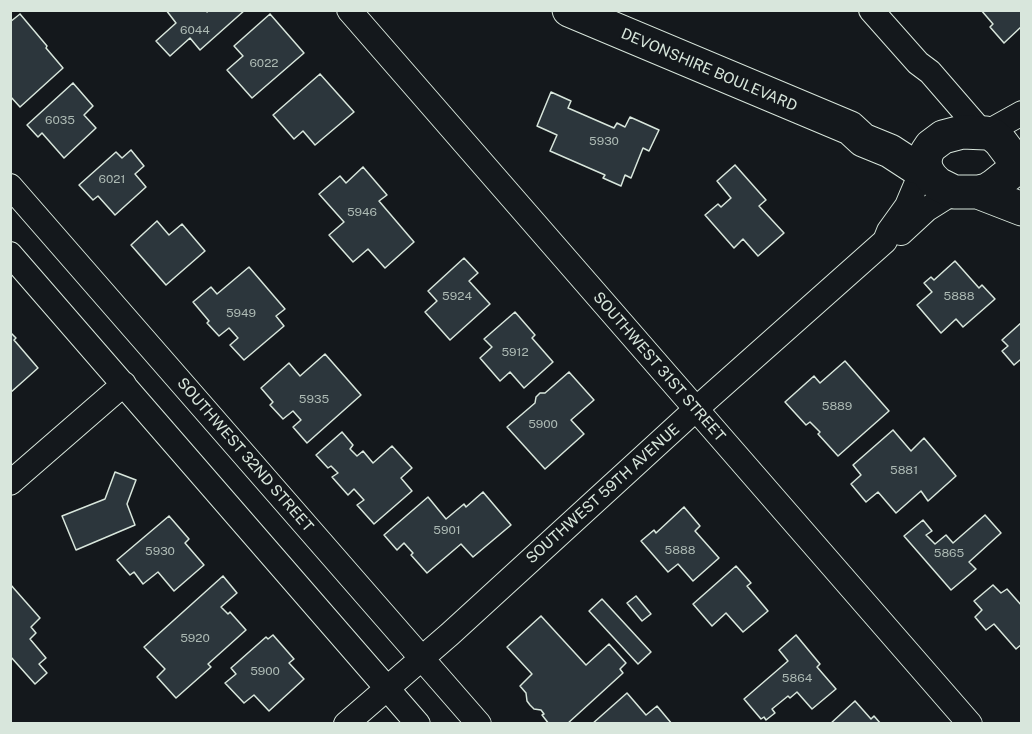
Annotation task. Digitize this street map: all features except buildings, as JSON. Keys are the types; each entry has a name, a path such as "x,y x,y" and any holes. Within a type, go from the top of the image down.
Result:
{"street":[{"name":"SOUTHWEST 31ST STREET","path":"349,10 970,723"},
{"name":"DEVONSHIRE BOULEVARD","path":"568,10 850,128 862,140 890,151 913,166 933,154"},
{"path":"871,10 984,132"},
{"path":"918,63 920,74 935,94 944,112 933,154 938,184 1022,209"},
{"path":"984,132 1022,113"},
{"path":"933,154 962,132 984,132 993,135 1017,156 1010,173 1003,180 987,190 966,192"},
{"name":"SOUTHWEST 59TH AVENUE","path":"885,241 889,231 907,206 933,154"},
{"name":"SOUTHWEST 32ND STREET","path":"10,186 479,723"},
{"name":"SOUTHWEST 59TH AVENUE","path":"346,723 422,658 885,241 896,238 927,209 966,192"},
{"path":"10,254 418,723"},
{"path":"10,483 124,384"}]}
